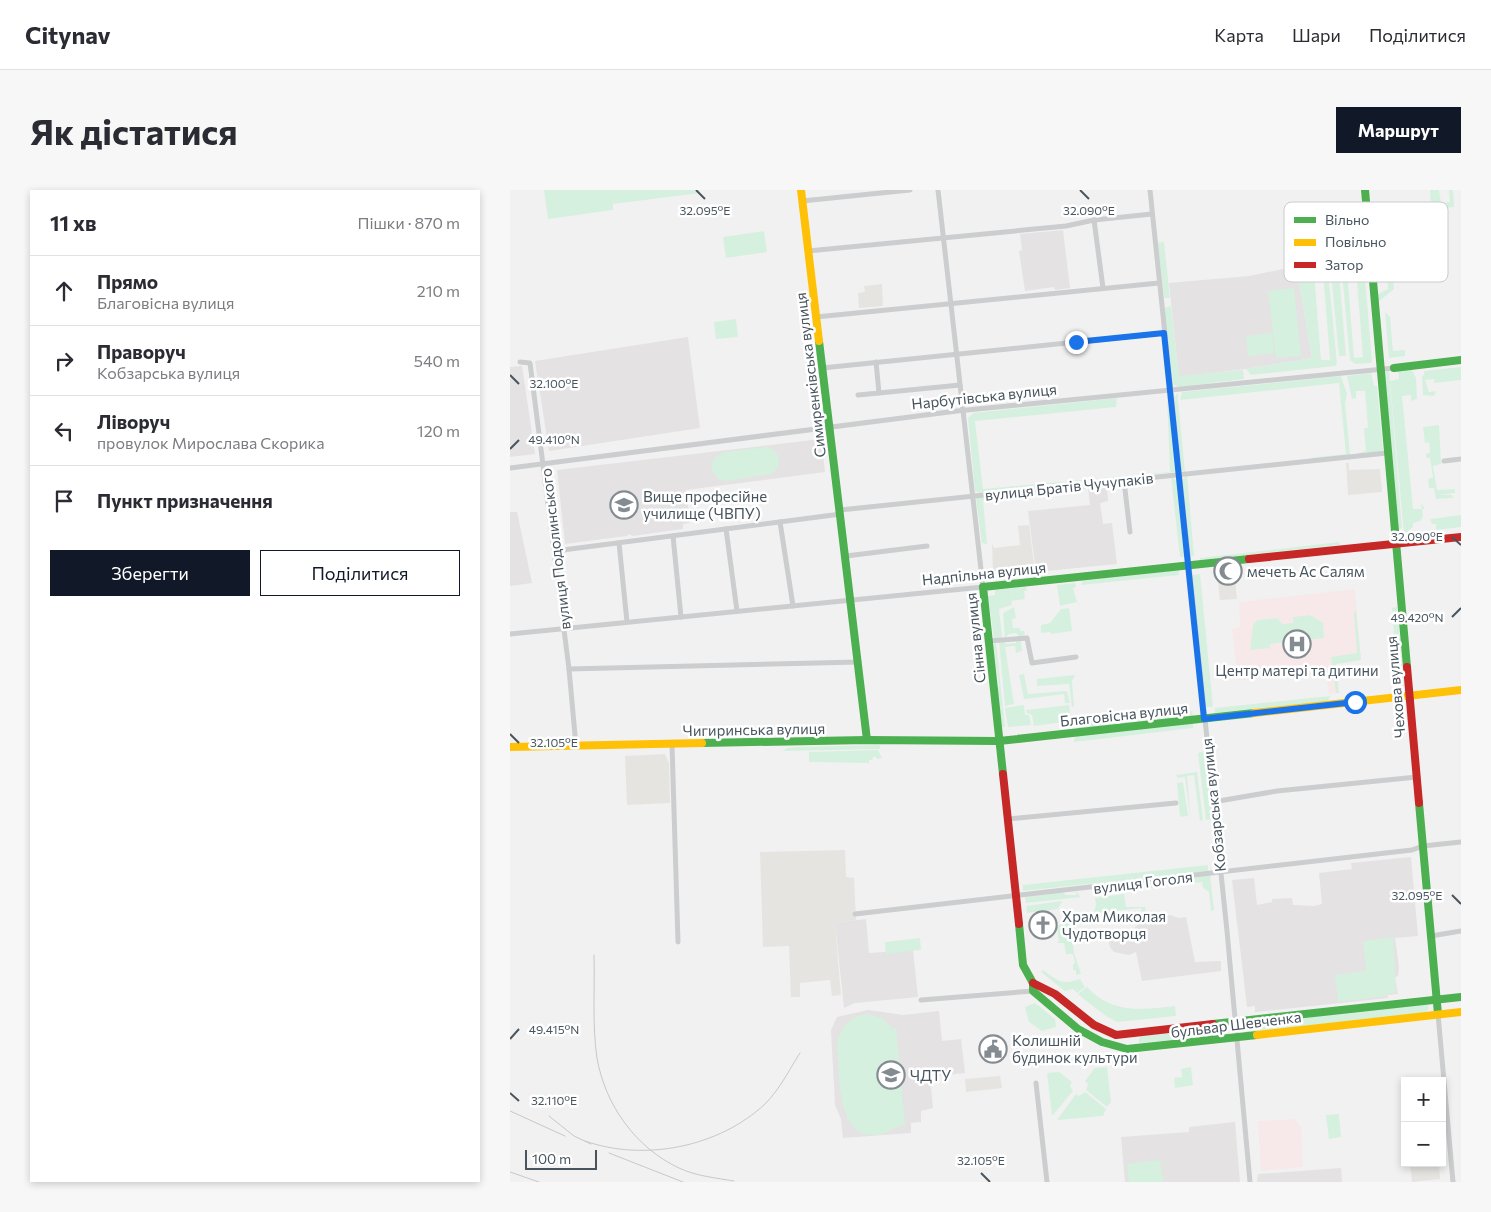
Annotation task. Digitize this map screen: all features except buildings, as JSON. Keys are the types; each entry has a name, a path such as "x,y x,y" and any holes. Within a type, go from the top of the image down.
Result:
{"main road":[{"name":"Симиренківська вулиця","path":"801,190 867,740"},
{"name":"Чехова вулиця","path":"1373,282 1438,1014"},
{"name":"Нарбутівська вулиця","path":"1394,368 1461,360"},
{"name":"Надпільна вулиця","path":"983,587 1461,537"},
{"name":"Сінна вулиця","path":"983,587 1023,965 1033,987"},
{"name":"Благовісна вулиця","path":"999,742 1461,690"},
{"name":"Чигиринська вулиця","path":"510,747 867,740 999,742"},
{"path":"1033,987 1045,986 1098,1027 1116,1035 1116,1048"},
{"name":"бульвар Шевченка","path":"1033,987 1088,1035 1116,1048 1148,1048 1461,1012"},
{"name":"бульвар Шевченка","path":"1116,1035 1461,997"}],"street":[{"path":"802,201 910,190"},
{"name":"Сінна вулиця","path":"938,190 983,587"},
{"name":"Кобзарська вулиця","path":"1150,190 1236,1022 1250,1182"},
{"path":"808,250 1066,226 1094,220 1152,214"},
{"path":"1094,220 1103,288"},
{"path":"816,317 1159,283"},
{"path":"822,368 1164,333"},
{"name":"вулиця Подолинського","path":"520,362 530,363 570,669 576,746"},
{"path":"876,362 879,393"},
{"name":"Нарбутівська вулиця","path":"510,468 963,411 1394,368"},
{"path":"858,395 960,385"},
{"name":"вулиця Братів Чучупаків","path":"555,551 973,496 1387,453"},
{"path":"1444,461 1461,459"},
{"path":"1124,481 1130,532"},
{"path":"780,522 793,606"},
{"path":"726,529 737,611"},
{"path":"672,536 681,617"},
{"path":"619,543 627,622"},
{"path":"846,556 927,546"},
{"name":"Надпільна вулиця","path":"510,634 983,587"},
{"path":"989,641 1027,638 1032,663 1076,657"},
{"path":"570,669 859,662"},
{"path":"672,744 678,942"},
{"path":"1213,802 1277,791 1417,777"},
{"path":"1007,819 1176,803"},
{"name":"вулиця Гоголя","path":"855,914 1412,850 1423,846 1461,842"},
{"path":"1431,936 1461,931"},
{"path":"921,1000 1033,987"},
{"name":"Чехова вулиця","path":"1438,1014 1454,1182"},
{"path":"1036,1083 1046,1182"}],"shaded area":[{"path":"1063,230 1070,288 1055,290 1054,287 1025,291 1019,251 1022,250 1020,234"},
{"path":"1284,269 1284,282 1299,282 1312,358 1246,369 1179,377 1169,283 1249,276"},
{"path":"882,284 883,306 859,308 858,293 865,292 864,286"},
{"path":"688,337 700,428 549,451 535,361"},
{"path":"522,366 535,454 510,457 510,367"},
{"name":"Вище професійне училище (ЧВПУ)","path":"821,439 825,472 686,490 690,523 683,524 683,529 633,536 629,534 627,536 565,544 557,470"},
{"path":"1346,463 1349,463 1349,470 1380,469 1382,492 1348,495"},
{"path":"1107,486 1108,501 1100,503 1103,524 1112,523 1117,564 1036,572 1028,511 1090,505 1088,487"},
{"path":"510,512 517,512 532,583 510,586"},
{"path":"1029,525 1033,569 997,574 993,570 992,543 994,548 1020,545 1018,526"},
{"path":"1234,569 1237,599 1220,600 1217,572"},
{"name":"Центр матері та дитини","path":"1355,589 1361,660 1336,664 1339,693 1329,694 1326,670 1238,681 1232,629 1240,627 1239,602"},
{"path":"665,754 669,763 670,803 627,805 625,756"},
{"path":"845,850 846,877 854,878 856,920 835,923 841,995 832,996 830,980 800,983 800,997 791,997 789,946 763,947 760,852"},
{"path":"1411,857 1418,936 1395,938 1399,967 1398,976 1395,977 1398,994 1388,995 1388,998 1255,1012 1255,1006 1247,1007 1232,880 1254,878 1257,905 1272,902 1272,899 1292,898 1293,905 1314,906 1322,904 1319,873 1352,869 1351,863"},
{"path":"1170,915 1179,918 1186,917 1195,962 1221,961 1221,971 1142,981 1136,952 1129,955 1114,952 1110,947 1107,931 1132,932 1133,936 1135,936 1135,927 1147,918"},
{"path":"866,919 869,953 913,950 918,997 855,1003 844,1008 835,923"},
{"name":"ЧДТУ","path":"868,1010 903,1015 939,1011 942,1041 961,1039 965,1073 930,1077 933,1108 921,1111 921,1122 911,1123 911,1133 843,1138 841,1119 835,1105 831,1030 837,1017"},
{"path":"1000,1076 1002,1088 966,1092 965,1079"},
{"path":"1295,1119 1301,1127 1303,1167 1261,1171 1258,1121"},
{"path":"1235,1122 1240,1182 1125,1182 1121,1137 1189,1132 1189,1127"},
{"path":"1410,1167 1439,1167 1440,1179 1412,1182"},
{"path":"1341,1168 1342,1182 1257,1182 1258,1174"}],"green space":[{"path":"544,190 699,190 700,193 613,204 613,210 548,219"},
{"path":"1430,190 1439,190 1441,202 1431,202"},
{"path":"1449,190 1453,190 1454,207 1448,208 1448,202 1450,202"},
{"path":"764,231 767,252 726,258 723,237"},
{"path":"1164,242 1170,298 1164,298 1158,243"},
{"path":"1299,282 1315,282 1321,360 1330,360 1324,282 1329,282 1337,364 1335,366 1251,375 1246,369 1312,358"},
{"path":"1332,282 1340,282 1346,356 1339,356"},
{"path":"1343,282 1348,282 1354,358 1363,357 1357,282 1365,282 1372,361 1371,363 1355,364 1350,360"},
{"path":"1387,282 1393,282 1394,289 1378,302 1378,294 1388,289"},
{"path":"1294,288 1301,356 1276,358 1268,291"},
{"path":"1171,306 1179,376 1243,370 1244,379 1180,387 1173,385 1164,308"},
{"path":"1385,312 1390,317 1393,351 1405,350 1405,356 1389,358"},
{"path":"736,319 738,337 716,339 714,322"},
{"path":"1272,333 1274,353 1248,356 1246,336"},
{"path":"1461,367 1461,380 1434,383 1434,379 1425,380 1429,392 1436,391 1434,396 1423,395 1422,376 1424,371"},
{"path":"1411,368 1416,378 1417,399 1411,401 1411,395 1402,396 1413,509 1422,509 1423,517 1420,521 1413,523 1413,527 1404,534 1390,381 1399,379 1398,369"},
{"path":"1389,371 1402,528 1399,529 1385,377 1385,372"},
{"path":"1371,373 1374,386 1377,386 1383,451 1359,455 1358,453 1366,451 1364,428 1368,428 1365,391 1356,391 1356,398 1352,399 1347,376"},
{"path":"1341,376 1347,394 1345,403 1350,456 1312,460 1311,458 1346,454 1339,383 1180,400 1182,392"},
{"path":"1178,393 1185,472 1181,470 1174,397"},
{"path":"1167,395 1177,470 1175,472 979,493 975,491 968,418 973,413 1117,398 1116,407 975,421 983,489 1170,472"},
{"path":"1439,425 1441,464 1433,466 1437,490 1455,489 1455,493 1439,495 1452,495 1453,498 1436,499 1434,488 1429,488 1428,479 1433,477 1430,458 1426,458 1426,454 1430,453 1429,442 1425,443 1423,427"},
{"path":"768,447 776,452 779,459 775,471 771,474 724,481 718,479 712,471 713,459 724,452"},
{"path":"1187,475 1194,556 1190,557 1182,480"},
{"path":"1171,477 1177,481 1185,557 1180,557"},
{"path":"1121,482 1122,485 983,500 987,544 982,543 976,499 978,497"},
{"path":"1461,515 1461,527 1436,530 1436,524 1432,524 1430,519"},
{"path":"1339,542 1340,545 1200,560 1200,558"},
{"path":"1179,570 1179,575 1081,585 1083,581"},
{"path":"1200,574 1213,707 1206,707 1192,575"},
{"path":"1075,583 1076,587 1073,588 1077,602 1060,606 1057,585"},
{"path":"1026,587 1027,591 1024,591 1025,599 1012,601 1011,596 1012,605 999,609 1002,637 994,639 988,596 995,595 995,590"},
{"path":"1014,607 1016,618 1012,619 1013,628 1020,628 1020,631 1024,631 1025,634 1020,637 1016,633 1009,634 1005,638 1003,613"},
{"path":"1397,607 1404,686 1398,687 1392,608"},
{"path":"1069,608 1072,631 1051,634 1050,632 1041,633 1041,625 1050,623 1061,609"},
{"path":"1356,610 1361,660 1336,664 1339,693 1336,693 1331,657 1357,653 1354,613"},
{"path":"1310,615 1323,623 1324,638 1270,644 1270,648 1250,650 1253,625 1257,620 1278,618 1282,624 1293,623 1293,617"},
{"path":"1017,639 1021,642 1022,651 1016,653 1015,646 1005,647 1014,704 1005,706 999,641 1003,640 1006,644 1016,643"},
{"path":"996,642 1005,727 1002,727 997,689 999,686 993,645"},
{"path":"1024,674 1028,694 1067,691 1070,703 1065,703 1064,694 1024,699 1019,675"},
{"path":"1075,675 1072,681 1074,706 1072,707 1069,684 1037,686 1037,679"},
{"path":"1331,696 1327,701 1215,713 1215,708"},
{"path":"1024,705 1025,715 1029,715 1031,725 1008,727 1005,708"},
{"path":"1069,705 1071,721 1034,726 1032,715 1027,713 1026,710"},
{"path":"1192,711 1193,716 1077,729 1074,722"},
{"path":"1193,723 1193,728 1074,742 1075,736"},
{"path":"880,745 880,749 783,751 787,748 796,747"},
{"path":"878,750 882,758 878,759 874,756 872,760 869,760 869,763 809,762 809,752"},
{"path":"1205,751 1212,819 1206,820 1198,753"},
{"path":"1197,772 1203,820 1200,821 1194,775 1187,776 1191,822 1185,777 1178,778 1176,775"},
{"path":"1183,782 1188,816 1180,817 1177,783"},
{"path":"1208,865 1208,871 1023,891 1023,885"},
{"path":"1210,875 1214,910 1211,911 1209,892 1203,888 1202,882 1186,884 1186,878"},
{"path":"1167,881 1168,886 1095,895 1096,889"},
{"path":"1076,891 1081,897 1026,903 1025,897 1064,892 1065,895 1076,895"},
{"path":"1124,894 1126,907 1145,907 1147,918 1091,925 1096,905 1095,898","holes":["1141,908 1142,915 1096,921 1095,913"]},
{"path":"1062,901 1058,909 1027,913 1026,906"},
{"path":"1070,921 1074,953 1081,974 1076,975 1076,970 1073,970 1075,963 1073,954 1066,954 1064,943 1056,943 1059,942 1057,928 1062,922"},
{"path":"1393,937 1396,992 1387,994 1387,996 1338,1002 1335,975 1366,971 1363,941"},
{"path":"920,938 921,950 886,954 885,942"},
{"path":"1043,970 1065,982 1080,979 1085,987 1077,993 1073,989 1065,991 1041,972"},
{"path":"1087,987 1097,996 1117,1006 1151,1009 1175,1006 1176,1016 1117,1022 1106,1016 1078,994"},
{"path":"1035,1003 1055,1019 1056,1027 1042,1031 1029,1022 1025,1007"},
{"path":"1427,1004 1429,1008 1426,1012 1244,1033 1242,1027 1244,1023"},
{"path":"869,1014 883,1019 892,1028 896,1028 905,1125 878,1135 861,1132 852,1124 846,1113 840,1084 837,1043 841,1031 852,1019"},
{"path":"1227,1026 1228,1035 1139,1043 1139,1038 1142,1035"},
{"path":"1107,1067 1111,1102 1107,1107 1086,1090 1088,1084 1085,1081 1095,1068"},
{"path":"1191,1067 1193,1085 1175,1088 1174,1078 1182,1077 1181,1069"},
{"path":"1059,1072 1072,1082 1070,1086 1073,1091 1052,1116 1047,1073"},
{"path":"1085,1092 1106,1109 1103,1116 1057,1120 1076,1094 1079,1096"},
{"path":"1339,1114 1341,1137 1329,1139 1326,1115"},
{"path":"1160,1160 1163,1182 1129,1182 1127,1164"}],"railway":[{"path":"594,955 595,1045 601,1075 615,1108 636,1137 663,1159 692,1173 734,1181"},
{"path":"585,1141 608,1147 656,1150 703,1140 726,1131 746,1119 765,1104 780,1086 800,1053"},
{"path":"510,1111 565,1136"},
{"path":"549,1116 574,1136 591,1144"},
{"path":"609,1153 683,1182"},
{"path":"510,1172 539,1182"}],"traffic: fast":[{"path":"1365,190 1366,202"},
{"path":"1373,282 1407,667"},
{"path":"819,341 867,740"},
{"path":"1394,368 1461,360"},
{"path":"1003,774 983,587 1249,559"},
{"path":"702,743 867,740 999,741 1254,713"},
{"path":"1419,803 1438,1014"},
{"path":"1019,924 1023,965 1033,983 1033,991 1078,1029 1102,1042 1127,1049 1257,1035"},
{"path":"1213,1024 1461,997"}],"traffic: slow":[{"path":"801,190 819,341"},
{"path":"1254,713 1461,690"},
{"path":"510,747 702,743"},
{"path":"1257,1035 1461,1012"}],"traffic: jam":[{"path":"1249,559 1461,537"},
{"path":"1407,667 1419,803"},
{"path":"1003,774 1019,924"},
{"path":"1033,983 1055,994 1094,1025 1116,1035 1213,1024"}],"place":[{"name":"Вище професійне училище (ЧВПУ)","path":"624,505"},
{"name":"мечеть Ас Салям","path":"1228,571"},
{"name":"Центр матері та дитини","path":"1297,644"},
{"name":"Храм Миколая Чудотворця","path":"1043,925"},
{"name":"Колишній будинок культури","path":"993,1049"},
{"name":"ЧДТУ","path":"891,1075"}],"route":[{"path":"1076,342 1164,333 1204,719 1355,702"}]}
